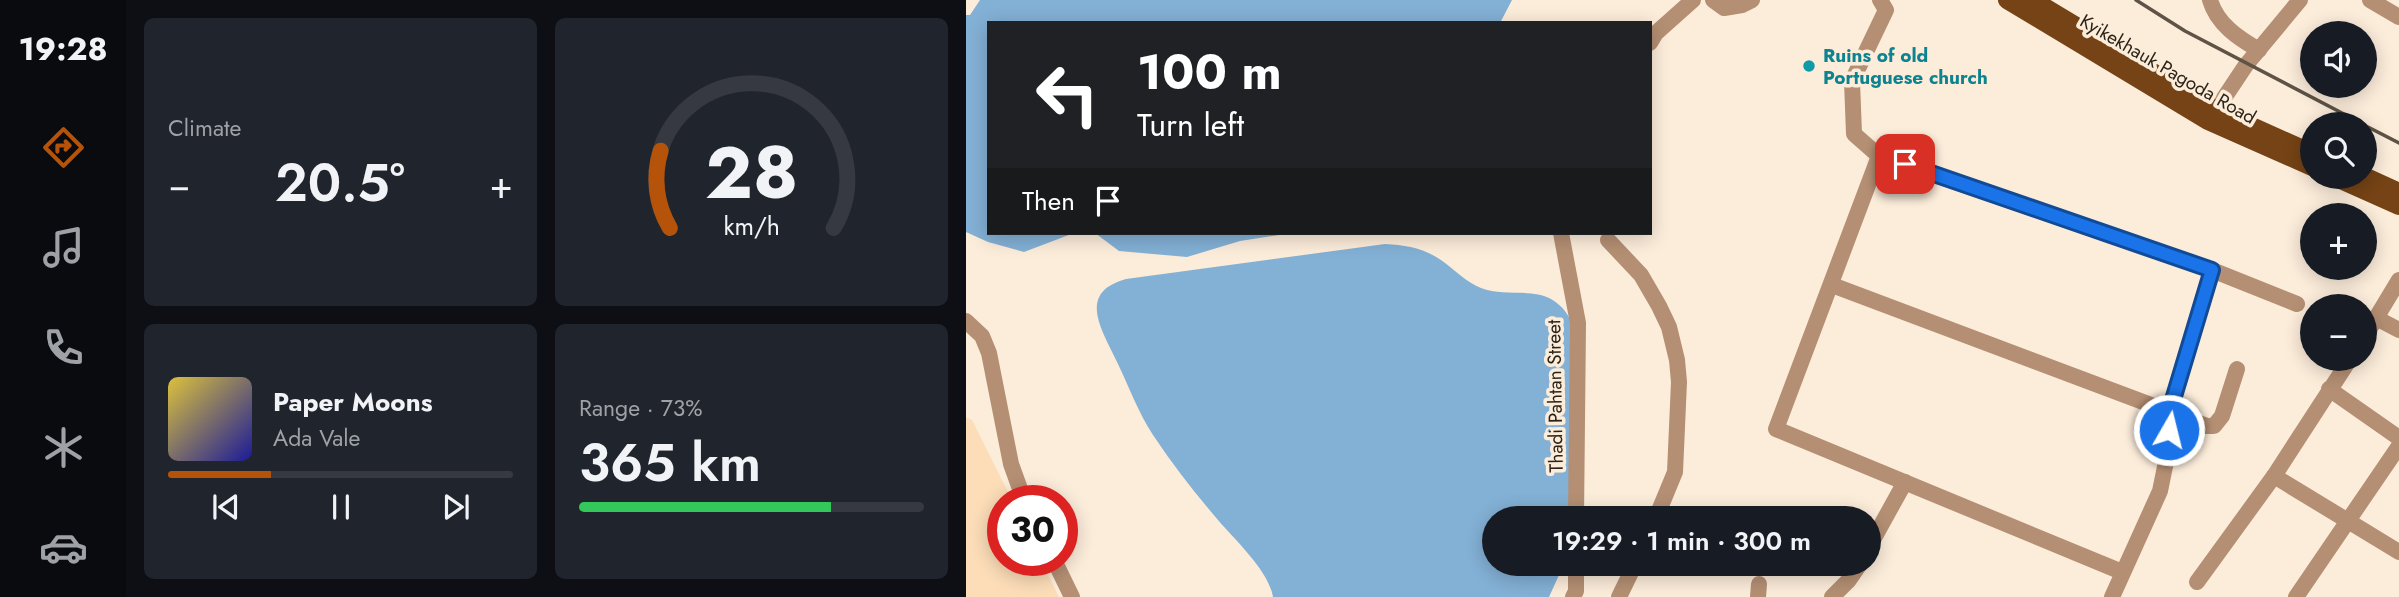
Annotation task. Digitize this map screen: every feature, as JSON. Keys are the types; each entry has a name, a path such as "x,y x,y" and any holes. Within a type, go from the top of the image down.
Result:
{"main road":[{"name":"Kyikekhauk Pagoda Road","path":"2007,0 2208,121 2300,162"},
{"name":"Kyikekhauk Pagoda Road","path":"2033,0 2216,110 2300,148"},
{"path":"2377,182 2399,192"},
{"path":"2360,189 2399,206"}],"street":[{"path":"1652,40 1693,0"},
{"path":"1713,0 1724,8 1752,0"},
{"path":"1880,0 1886,10 1852,81 1854,134 1879,156 2212,270 2297,304"},
{"path":"2210,0 2219,19 2227,28 2259,50"},
{"path":"2216,110 2246,65 2300,0"},
{"path":"2380,2 2399,17"},
{"path":"1879,156 1776,429 2122,572"},
{"name":"Thadi Pahtan Street","path":"1561,235 1578,323 1576,506"},
{"path":"1608,240 1641,275 1669,327 1678,360 1675,472 1661,506"},
{"path":"2112,597 2160,491 2169,447 2169,413 2212,270"},
{"path":"2399,280 2378,319 2399,330"},
{"path":"1832,285 2207,426 2214,426 2222,416 2238,369"},
{"path":"966,321 982,336 989,353 1011,464 1019,485"},
{"path":"2197,582 2274,476 2341,371"},
{"path":"2329,388 2399,438"},
{"path":"2296,597 2399,446"},
{"path":"2274,476 2399,552"},
{"path":"1881,525 1905,482"},
{"path":"1062,576 1072,597"},
{"path":"1573,597 1576,591 1576,576"},
{"path":"1619,597 1629,576"},
{"path":"1832,597 1852,576"}],"shaded area":[{"path":"966,417 972,420 1004,485 987,485 987,576 1049,576 1059,597 966,597"}],"water":[{"path":"980,0 1512,0 1501,21 987,21 987,235 1069,235 1024,252 988,242 966,232 966,15 970,15"},
{"path":"1098,235 1279,235 1240,241 1187,257 1119,251"},
{"path":"1385,244 1407,246 1428,253 1470,282 1490,291 1535,294 1551,299 1568,315 1574,328 1570,506 1482,506 1482,576 1559,576 1549,597 1273,597 1258,566 1193,489 1153,435 1105,338 1097,314 1097,303 1101,293 1126,279"}],"railway":[{"path":"2136,0 2185,31 2340,112"},
{"path":"2377,132 2399,143"}],"place":[{"name":"Ruins of old Portuguese church","path":"1809,66"}],"route":[{"path":"1905,164 2212,270 2169,413 2169,430"}]}
